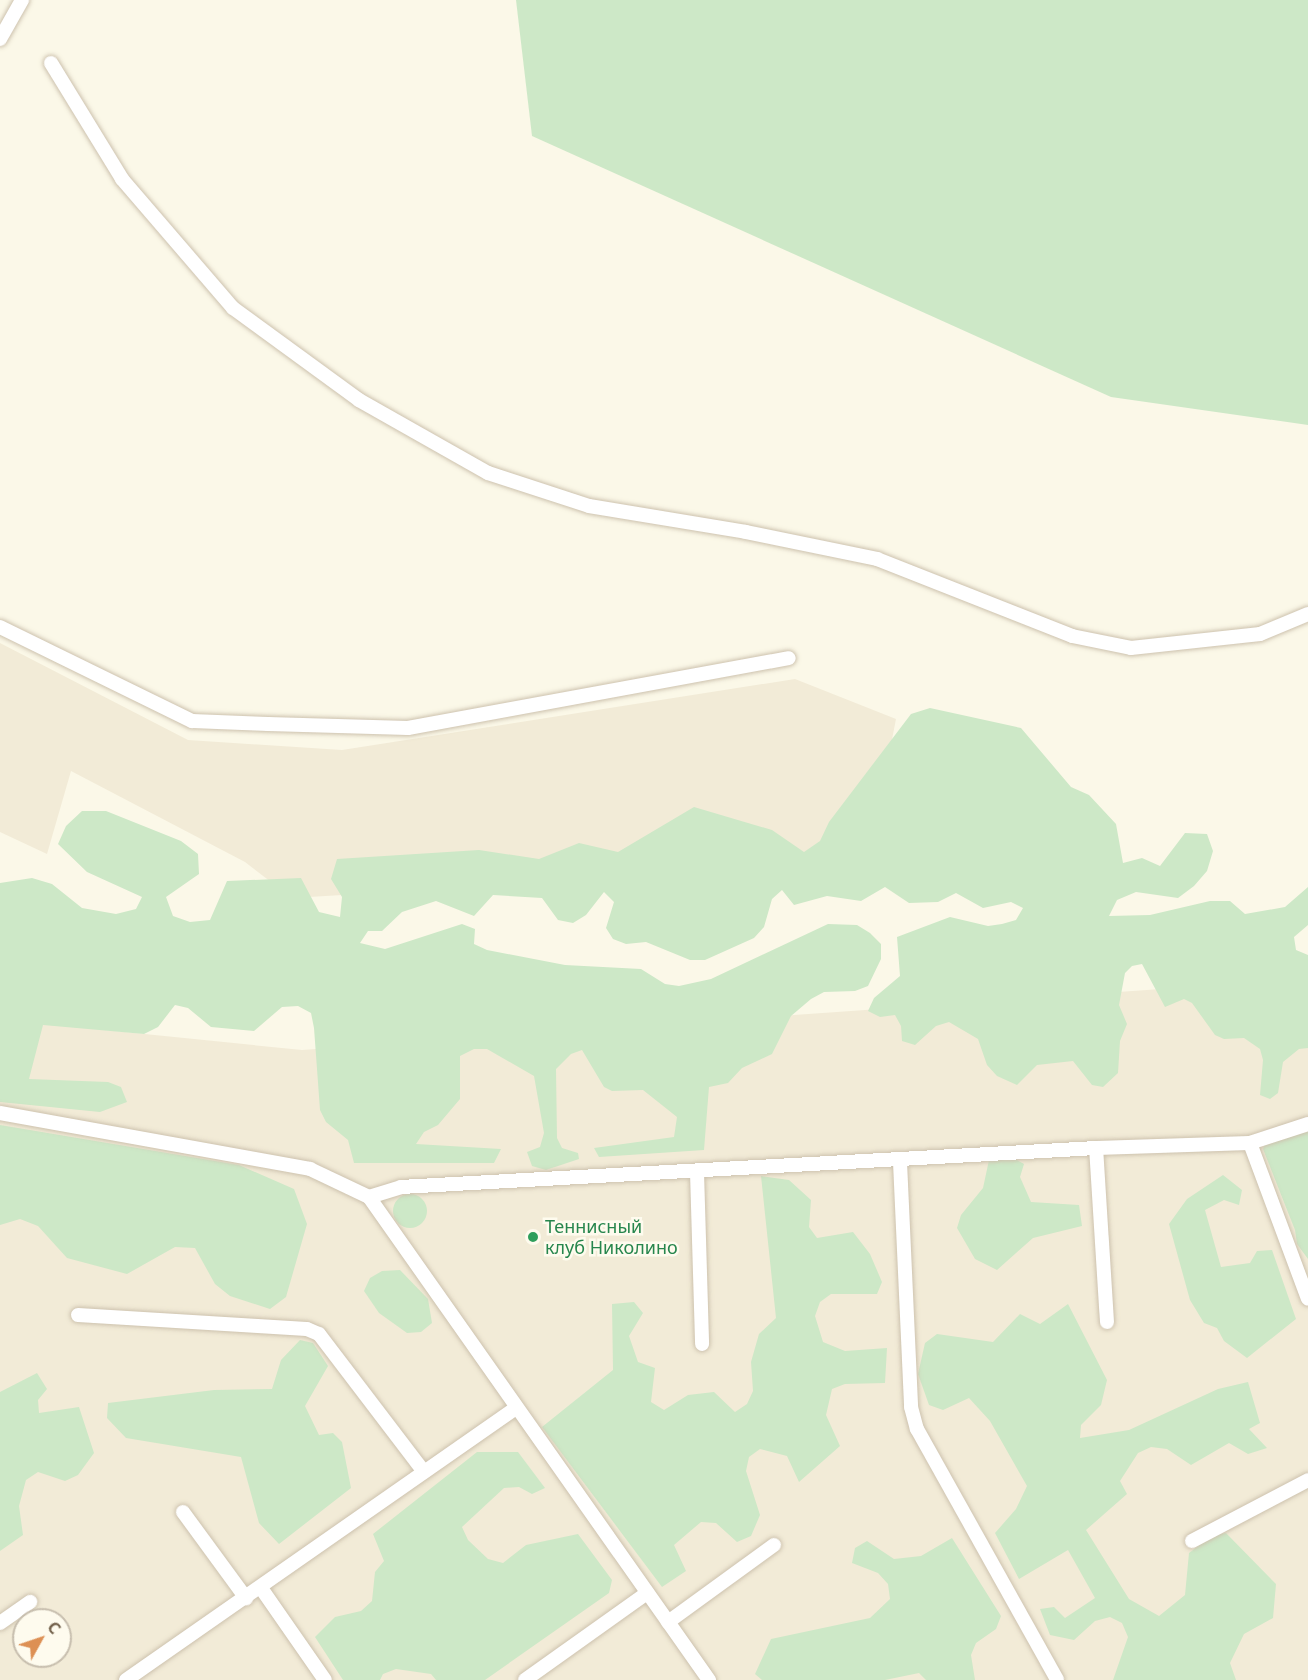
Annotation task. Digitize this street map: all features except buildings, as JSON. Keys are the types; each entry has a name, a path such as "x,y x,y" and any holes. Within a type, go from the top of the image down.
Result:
{"street":[{"path":"0,39 22,0"},
{"path":"51,63 122,179 233,308 359,400 488,473 589,506 746,532 876,559 1072,636 1131,648 1260,634 1308,614"},
{"path":"0,627 192,721 268,724 408,728 789,658"},
{"path":"0,1113 310,1169 334,1177 369,1197 709,1680"},
{"path":"369,1197 401,1187 900,1162 1096,1148 1250,1143 1308,1124"},
{"path":"1250,1143 1308,1299"},
{"path":"1096,1148 1107,1322"},
{"path":"900,1162 912,1407 917,1429 1057,1680"},
{"path":"697,1172 702,1344"},
{"path":"78,1315 307,1329 319,1334 424,1472"},
{"path":"126,1680 516,1408"},
{"path":"1192,1541 1308,1480"},
{"path":"183,1512 246,1598"},
{"path":"668,1622 774,1545"},
{"path":"261,1588 325,1680"},
{"path":"525,1680 647,1593"},
{"path":"0,1623 30,1602"}],"shaded area":[{"path":"0,643 188,740 342,750 795,679 896,719 870,852 695,874 292,898 245,862 71,771 47,854 0,832"},
{"path":"1308,975 1308,1680 0,1680 0,1008 16,1021 302,1050 1189,987"}],"green space":[{"path":"516,0 1308,0 1308,425 1111,397 532,136"},
{"path":"930,708 1021,728 1071,787 1089,795 1116,824 1123,863 1142,858 1160,866 1185,833 1207,834 1213,851 1207,871 1194,886 1178,898 1136,892 1117,900 1109,916 1150,915 1210,901 1230,901 1245,914 1285,907 1308,887 1308,925 1294,937 1296,950 1308,955 1308,1048 1299,1049 1283,1062 1278,1093 1270,1099 1260,1095 1263,1060 1260,1049 1244,1038 1224,1039 1215,1035 1192,1003 1184,999 1165,1007 1142,964 1132,966 1125,973 1119,1005 1127,1024 1120,1041 1118,1073 1103,1087 1092,1085 1073,1061 1037,1065 1017,1085 997,1076 987,1065 978,1039 949,1022 936,1026 915,1045 902,1041 901,1026 895,1015 880,1017 868,1011 874,998 900,976 897,937 950,917 988,926 1002,924 1016,920 1023,908 1011,902 983,908 956,893 938,902 909,903 885,887 861,901 827,896 794,905 782,890 772,899 764,927 754,938 705,960 690,960 646,942 626,944 613,939 606,928 614,902 604,892 586,915 573,923 558,920 542,898 493,895 474,916 436,901 402,912 382,931 368,931 360,943 385,949 462,924 475,929 474,944 487,950 565,965 641,969 665,984 679,986 711,979 828,924 857,925 870,933 881,944 881,959 868,986 855,991 824,992 811,999 791,1016 772,1054 742,1068 728,1083 709,1087 704,1150 599,1157 594,1148 674,1137 677,1117 643,1090 612,1091 604,1087 582,1050 571,1054 556,1069 557,1138 562,1148 578,1153 579,1159 546,1170 532,1166 527,1152 540,1147 544,1133 534,1076 487,1049 474,1049 460,1056 460,1099 438,1125 424,1132 416,1144 501,1149 494,1163 354,1163 348,1140 326,1122 320,1110 311,1013 298,1006 282,1007 254,1031 211,1027 188,1008 175,1005 158,1027 144,1034 43,1025 29,1079 108,1082 121,1087 127,1102 100,1112 0,1102 0,883 32,878 52,884 82,908 116,914 136,909 142,897 87,872 58,844 66,826 82,811 106,811 181,841 198,854 199,874 166,897 173,916 190,922 210,920 227,881 301,878 319,912 340,917 342,897 331,879 337,859 479,850 539,859 579,843 618,852 694,807 772,830 804,852 820,841 829,822 911,714"},
{"path":"1308,1121 1308,1259 1297,1244 1295,1230 1263,1149 1267,1137"},
{"path":"0,1125 239,1165 294,1189 307,1224 286,1297 270,1309 230,1296 215,1284 195,1248 175,1247 127,1274 67,1258 38,1226 20,1219 0,1225"},
{"path":"1001,1151 1024,1164 1020,1177 1031,1202 1079,1205 1082,1226 1033,1238 997,1270 975,1259 957,1228 961,1215 983,1188 989,1160"},
{"path":"1223,1175 1242,1190 1239,1205 1224,1200 1205,1210 1221,1267 1250,1263 1257,1251 1272,1250 1296,1319 1247,1358 1224,1341 1217,1328 1204,1323 1190,1300 1169,1224 1187,1199"},
{"path":"761,1176 789,1180 811,1200 809,1227 817,1238 853,1232 870,1254 882,1282 877,1294 831,1294 820,1302 815,1316 823,1342 845,1351 887,1348 885,1383 845,1384 832,1389 826,1415 840,1446 799,1482 787,1456 760,1449 749,1457 746,1471 760,1515 751,1536 737,1542 716,1523 701,1522 674,1545 686,1571 662,1587 542,1427 613,1370 612,1304 634,1302 643,1313 629,1336 638,1362 655,1368 651,1402 664,1410 688,1395 714,1392 735,1412 747,1404 753,1391 751,1362 759,1334 776,1318"},
{"path":"410,1194 422,1199 427,1211 422,1223 410,1228 398,1223 393,1211 398,1199"},
{"path":"400,1270 428,1299 432,1323 421,1332 407,1333 379,1313 364,1291 370,1278 382,1271"},
{"path":"1068,1304 1107,1380 1101,1405 1081,1425 1080,1438 1129,1430 1218,1389 1248,1382 1260,1423 1249,1429 1267,1448 1248,1454 1229,1443 1191,1465 1167,1449 1151,1447 1138,1453 1120,1481 1127,1494 1086,1530 1129,1599 1159,1616 1185,1595 1189,1553 1213,1535 1226,1533 1276,1584 1273,1618 1244,1634 1230,1663 1236,1680 1113,1680 1128,1637 1122,1623 1110,1617 1095,1621 1074,1640 1050,1635 1040,1609 1054,1607 1065,1618 1095,1598 1068,1550 1019,1579 995,1533 1016,1509 1027,1486 990,1421 969,1398 943,1410 929,1405 918,1374 925,1343 937,1334 993,1342 1020,1314 1040,1324"},
{"path":"300,1340 313,1343 328,1366 305,1406 319,1435 333,1433 342,1442 351,1488 279,1544 259,1523 241,1457 126,1438 107,1418 108,1403 214,1390 272,1389 281,1360"},
{"path":"37,1373 47,1389 38,1400 39,1413 79,1407 94,1453 78,1475 65,1481 38,1472 26,1480 19,1506 23,1535 0,1551 0,1392"},
{"path":"477,1452 518,1452 545,1488 532,1494 519,1487 504,1488 462,1527 468,1540 488,1559 503,1563 526,1545 578,1534 612,1580 609,1593 485,1680 436,1680 431,1674 396,1669 383,1674 380,1680 343,1680 315,1637 335,1617 361,1611 372,1601 375,1572 384,1561 373,1534"},
{"path":"952,1538 1001,1616 996,1629 976,1643 971,1655 975,1680 926,1680 919,1673 885,1680 762,1680 755,1674 771,1639 870,1618 890,1599 888,1584 878,1573 852,1563 855,1548 867,1541 894,1559 921,1556"}],"place":[{"name":"Теннисный клуб Николино","path":"533,1237"}]}
